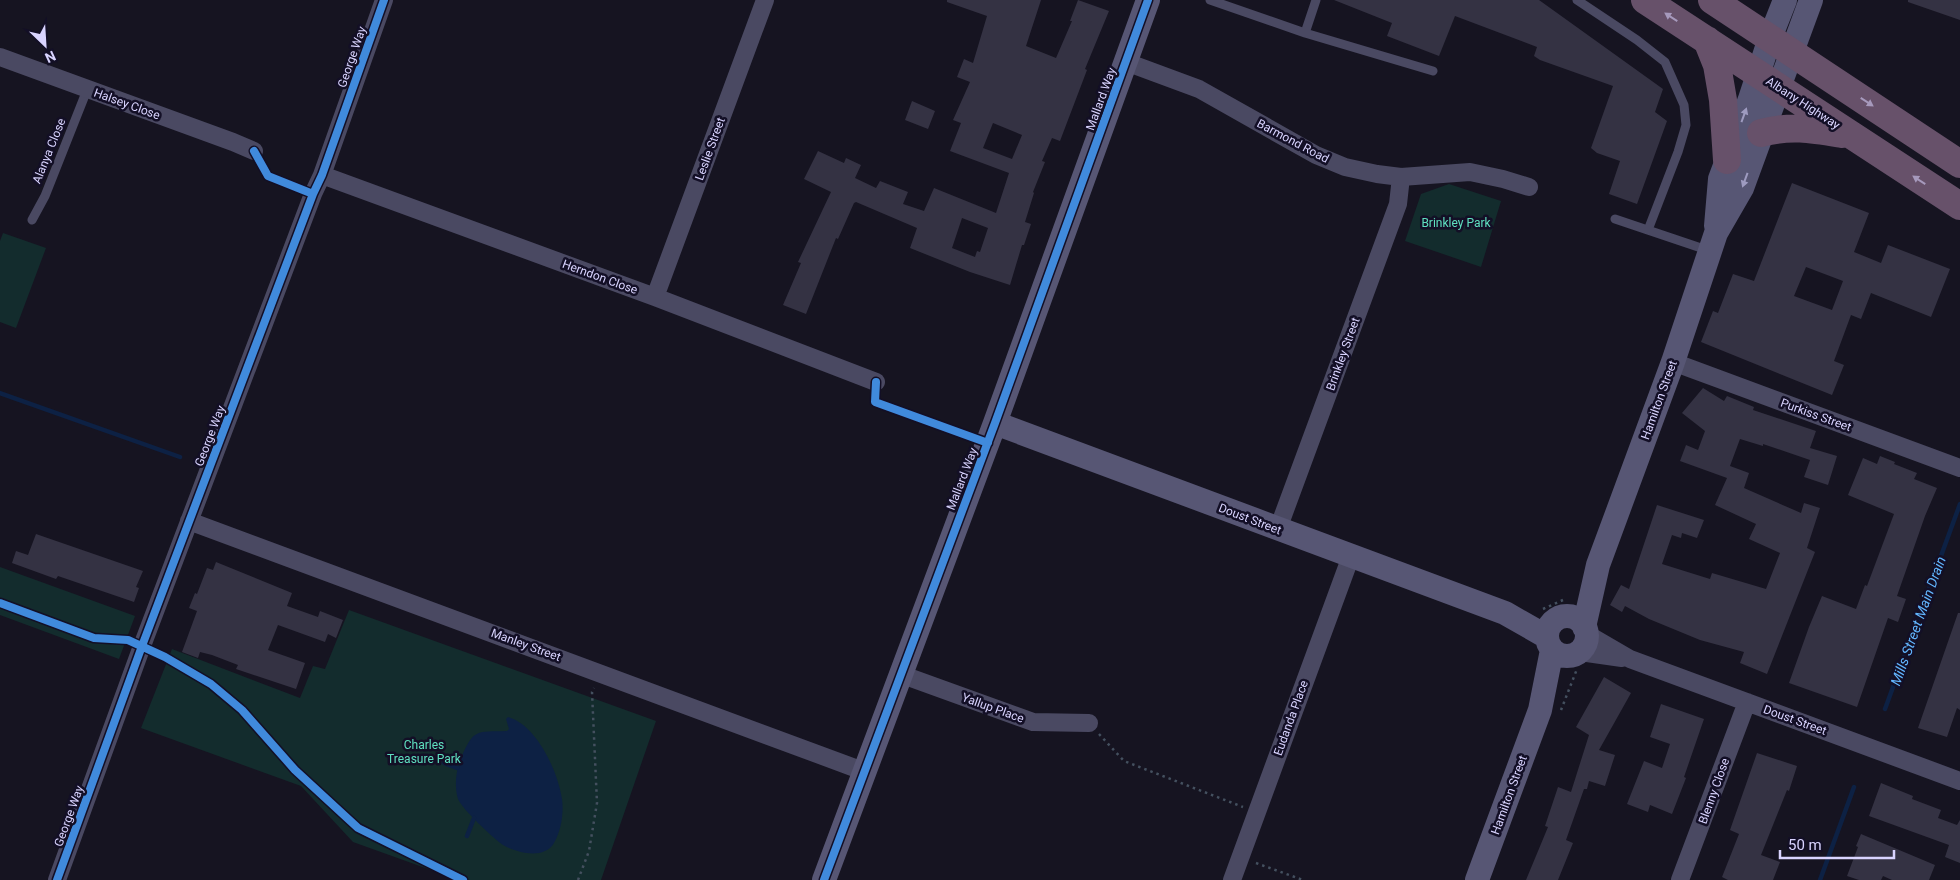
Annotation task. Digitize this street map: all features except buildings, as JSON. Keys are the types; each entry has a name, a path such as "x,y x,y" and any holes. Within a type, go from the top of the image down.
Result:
{"highway":[{"name":"Albany Highway","path":"1645,0 1960,206"},
{"path":"1712,0 1960,164"},
{"path":"1707,40 1717,65 1723,100 1727,160"},
{"path":"1761,134 1776,129 1804,127 1854,136"}],"street":[{"name":"George Way","path":"57,880 189,521 313,194 322,176 384,0"},
{"name":"Leslie Street","path":"655,298 765,0"},
{"name":"Mallard Way","path":"824,880 863,771 995,424 1148,0"},
{"name":"Hamilton Street","path":"1477,880 1540,710 1565,630 1598,565 1673,362 1713,242 1742,188 1761,134 1768,81 1770,38 1785,0"},
{"name":"Hamilton Street","path":"1713,242 1720,179 1727,160 1768,81 1792,53 1811,0"},
{"name":"Halsey Close","path":"0,57 233,142 254,152"},
{"name":"Barmond Road","path":"1126,62 1199,89 1316,155 1353,168 1377,174 1401,176 1470,172 1529,187"},
{"name":"Herndon Close","path":"322,176 655,298 876,382"},
{"name":"Brinkley Street","path":"1278,529 1398,204 1401,176"},
{"name":"Purkiss Street","path":"1673,362 1960,468"},
{"name":"Doust Street","path":"995,424 1505,613 1565,630 1630,659 1960,781"},
{"name":"Manley Street","path":"189,521 863,771"},
{"name":"Eudanda Place","path":"1232,880 1351,556"},
{"name":"Yallup Place","path":"900,674 1033,722 1089,723"},
{"name":"Blenny Close","path":"1680,880 1747,702"}],"lane":[{"path":"1210,0 1305,33 1433,71"},
{"path":"1305,33 1316,0"},
{"path":"1577,0 1637,40 1665,62 1684,105 1686,125 1678,152 1648,230"},
{"name":"Alanya Close","path":"32,220 45,196 87,90"},
{"path":"1615,219 1648,230 1713,242"}],"path":[{"path":"578,880 589,851 597,804 592,692 600,672"},
{"path":"1089,723 1124,760 1256,812"},
{"path":"1240,857 1303,880"}],"green space":[{"name":"Brinkley Park","path":"1449,184 1501,201 1481,267 1405,241 1421,194"},
{"path":"3,233 46,248 16,328 0,322 0,241"},
{"path":"0,567 135,616 119,659 0,615"},
{"name":"Charles Treasure Park","path":"349,610 656,721 601,880 456,880 353,842 301,786 141,728 172,649 300,698 313,666 325,669"}],"water":[{"path":"508,717 528,729 537,739 551,763 560,788 563,810 561,822 554,843 544,852 523,852 503,845 485,830 458,799 456,778 461,758 469,741 482,732 507,731 509,729 506,719"}],"waterway":[{"path":"0,393 180,457"},
{"name":"Mills Street Main Drain","path":"1885,709 1960,504"},
{"path":"444,763 457,768"},
{"name":"Mills Street Main Drain","path":"1820,880 1854,787"},
{"path":"467,836 474,818"}],"cycle path":[{"path":"57,880 142,646 313,194 322,175 384,0"},
{"path":"824,880 995,423 1148,0"},
{"path":"254,151 268,176 313,194"},
{"path":"876,382 875,402 988,443"},
{"path":"0,603 94,638 128,640 165,657 211,684 242,710 295,770 358,828 463,880"}]}
